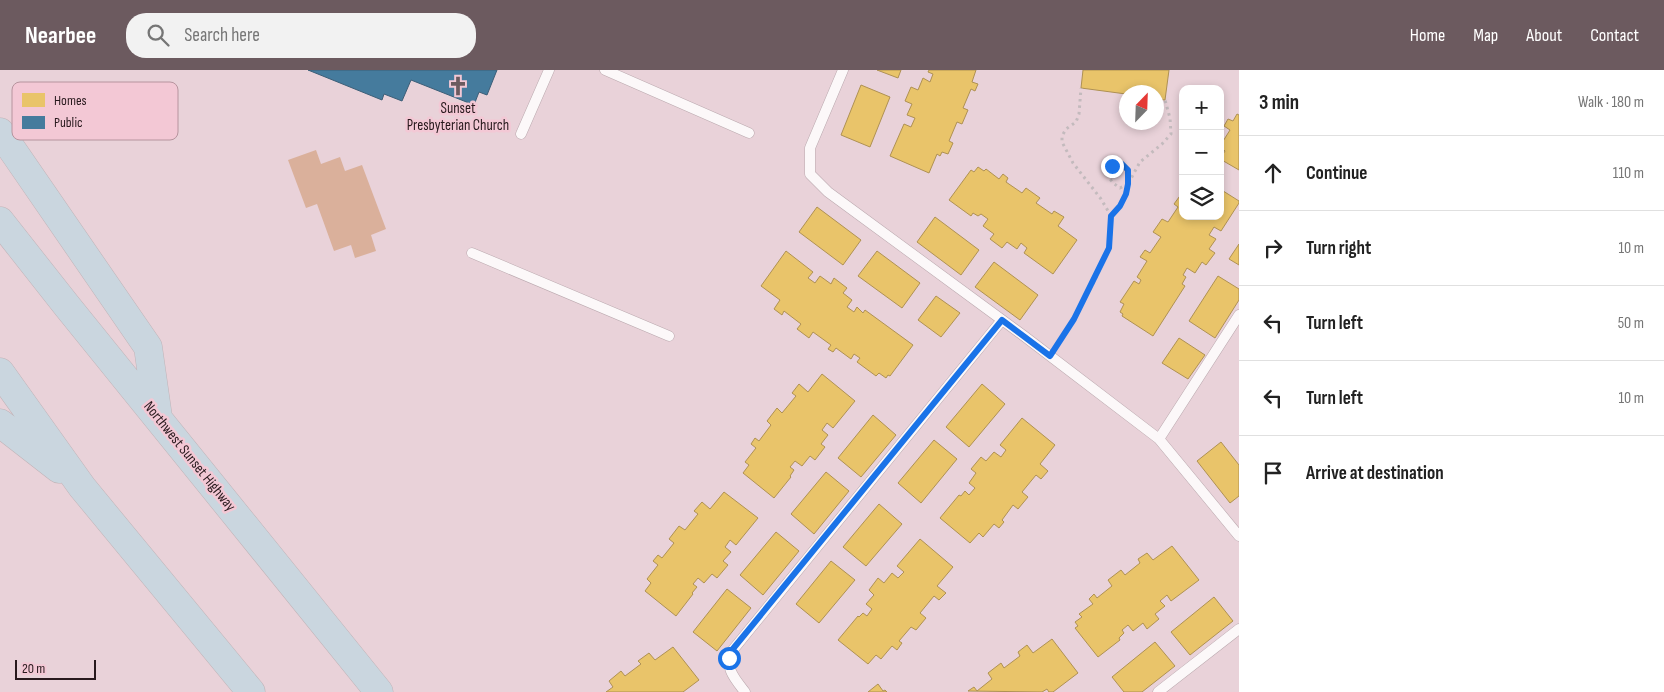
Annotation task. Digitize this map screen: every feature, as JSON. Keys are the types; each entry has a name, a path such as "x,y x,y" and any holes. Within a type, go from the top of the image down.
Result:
{"highway":[{"path":"0,132 148,347 158,417"},
{"name":"Northwest Sunset Highway","path":"0,221 379,692"},
{"path":"0,372 82,487 251,692"},
{"path":"0,423 82,487"}],"lane":[{"path":"521,134 549,70"},
{"path":"605,70 749,133"},
{"path":"843,70 810,148 810,174 828,192 1159,439 1239,536"},
{"path":"472,253 669,336"},
{"path":"1159,439 1239,315"},
{"path":"745,692 730,668 729,658 732,650 1002,320"},
{"path":"1158,692 1239,629"}],"path":[{"path":"1050,356 1074,319 1109,248 1111,216 1101,199 1073,163 1062,142 1062,136 1066,129 1076,122 1079,114 1081,88"},
{"path":"1111,216 1120,206 1128,184 1140,162 1171,134 1170,118 1165,100"},
{"path":"1122,164 1128,170 1128,184 1120,188 1113,183 1107,175 1112,166 1122,164"}],"shaded area":[{"path":"316,150 321,164 340,157 345,171 362,165 386,229 371,235 376,251 355,258 351,245 334,251 317,204 306,208 288,160"}],"building: Homes":[{"path":"877,70 901,70 898,78"},
{"path":"929,70 976,70 972,82 978,84 975,91 971,89 963,108 968,110 962,124 957,122 949,141 953,143 948,154 942,152 940,156 937,154 929,173 890,156 904,124 911,127 915,118 907,115 912,104 905,101 911,87 918,90 923,78 930,82 933,74 928,72"},
{"path":"1083,70 1169,70 1165,100 1164,85 1119,85 1119,93 1081,88"},
{"path":"861,85 890,97 870,147 841,135"},
{"path":"1237,114 1239,115 1239,170 1224,161 1224,140 1230,130 1224,126 1228,119 1233,121"},
{"path":"978,167 984,171 986,169 999,179 1003,174 1008,178 1006,182 1022,193 1026,188 1040,198 1036,203 1052,214 1054,211 1064,217 1058,226 1077,240 1053,274 1024,253 1027,248 1021,243 1017,249 1007,242 1002,248 990,239 994,234 983,226 988,219 981,214 978,216 973,213 971,216 949,200 971,170 974,172"},
{"path":"1224,192 1239,201 1221,231 1214,227 1209,235 1216,239 1209,249 1215,253 1206,265 1202,262 1195,273 1187,268 1183,275 1186,277 1182,284 1185,286 1153,336 1122,316 1123,314 1120,312 1124,304 1120,302 1134,281 1139,284 1141,280 1137,277 1147,261 1140,257 1145,250 1150,253 1161,237 1153,232 1162,219 1168,222 1178,207 1174,204 1179,197 1179,220 1224,220"},
{"path":"817,207 861,240 843,265 799,232"},
{"path":"935,217 979,250 961,275 917,242"},
{"path":"1239,244 1239,265 1229,259"},
{"path":"786,251 813,272 808,278 815,283 820,276 831,284 834,278 847,288 843,293 852,300 847,307 854,312 857,307 863,313 865,310 913,345 890,376 888,375 886,378 879,373 876,376 857,362 860,358 854,354 851,359 836,348 833,352 828,349 831,345 813,332 809,338 797,329 801,324 784,311 782,315 774,309 780,300 761,286"},
{"path":"877,251 920,283 902,308 858,276"},
{"path":"994,262 1038,295 1020,320 975,287"},
{"path":"1218,276 1239,289 1239,300 1215,338 1189,321"},
{"path":"936,296 960,313 941,337 918,320"},
{"path":"1179,338 1205,355 1188,379 1162,363"},
{"path":"822,374 855,401 833,428 827,423 822,430 828,435 821,444 825,447 815,460 810,456 802,466 795,461 790,467 794,470 791,477 774,498 743,473 749,465 745,462 756,448 751,444 755,438 759,441 771,425 767,421 777,408 782,413 796,396 792,393 799,384 808,392"},
{"path":"982,384 1005,404 969,447 946,427"},
{"path":"873,415 896,435 861,477 838,458"},
{"path":"1022,418 1055,445 1040,464 1048,471 1041,479 1036,475 1022,492 1028,497 1018,509 1013,505 1002,520 1004,522 999,528 994,524 983,537 979,533 970,543 940,518 959,495 961,496 965,491 969,495 975,488 969,483 976,473 971,469 981,457 986,461 994,452 1001,457 1006,450 1000,445"},
{"path":"934,440 957,459 921,503 898,483"},
{"path":"1221,442 1239,465 1239,496 1230,503 1197,461"},
{"path":"826,472 849,491 814,534 791,514"},
{"path":"724,492 758,518 736,545 730,540 725,547 731,552 723,561 728,565 717,578 712,574 704,583 698,578 693,584 697,587 693,594 676,616 645,591 651,583 647,579 658,565 653,561 658,555 662,558 674,543 669,539 679,526 685,530 698,514 694,511 702,502 710,509"},
{"path":"879,504 902,524 866,566 843,547"},
{"path":"776,532 799,551 763,595 740,575"},
{"path":"920,539 953,567 937,586 946,593 939,600 934,596 920,613 926,618 916,630 911,627 899,641 902,643 897,650 892,646 881,659 876,655 868,664 838,640 858,616 863,613 867,616 872,609 866,604 874,595 869,590 878,578 884,583 892,573 898,578 904,572 897,566"},
{"path":"1172,546 1199,580 1171,601 1167,595 1160,601 1165,606 1155,614 1159,619 1147,629 1143,623 1133,631 1128,625 1122,630 1124,633 1119,638 1120,640 1098,657 1075,628 1078,626 1075,622 1082,617 1079,614 1093,604 1089,599 1094,594 1097,598 1112,586 1108,580 1121,570 1125,575 1140,563 1138,559 1147,553 1153,560"},
{"path":"831,561 855,580 819,623 796,604"},
{"path":"727,589 751,608 717,651 693,632"},
{"path":"1214,597 1233,621 1190,655 1171,632"},
{"path":"1052,639 1078,673 1053,692 1049,692 1047,689 1042,692 968,691 974,687 977,691 992,679 988,673 1001,663 1004,668 1020,656 1018,652 1027,645 1033,653"},
{"path":"1155,642 1175,666 1142,692 1124,692 1112,677"},
{"path":"673,647 699,680 683,692 606,692 613,687 609,681 621,671 625,676 641,664 638,661 649,653 655,660"},
{"path":"878,684 883,691 887,692 868,692"}],"building: Public":[{"name":"Sunset Presbyterian Church","path":"308,70 497,70 487,95 479,92 474,105 411,80 402,101 384,94 382,100"}],"place":[{"name":"Sunset Presbyterian Church","path":"458,86"}],"route":[{"path":"729,658 732,650 1002,320 1050,356 1074,319 1095,280 1109,248 1111,216 1120,206 1126,194 1128,184 1128,170 1122,164 1112,166"}]}
